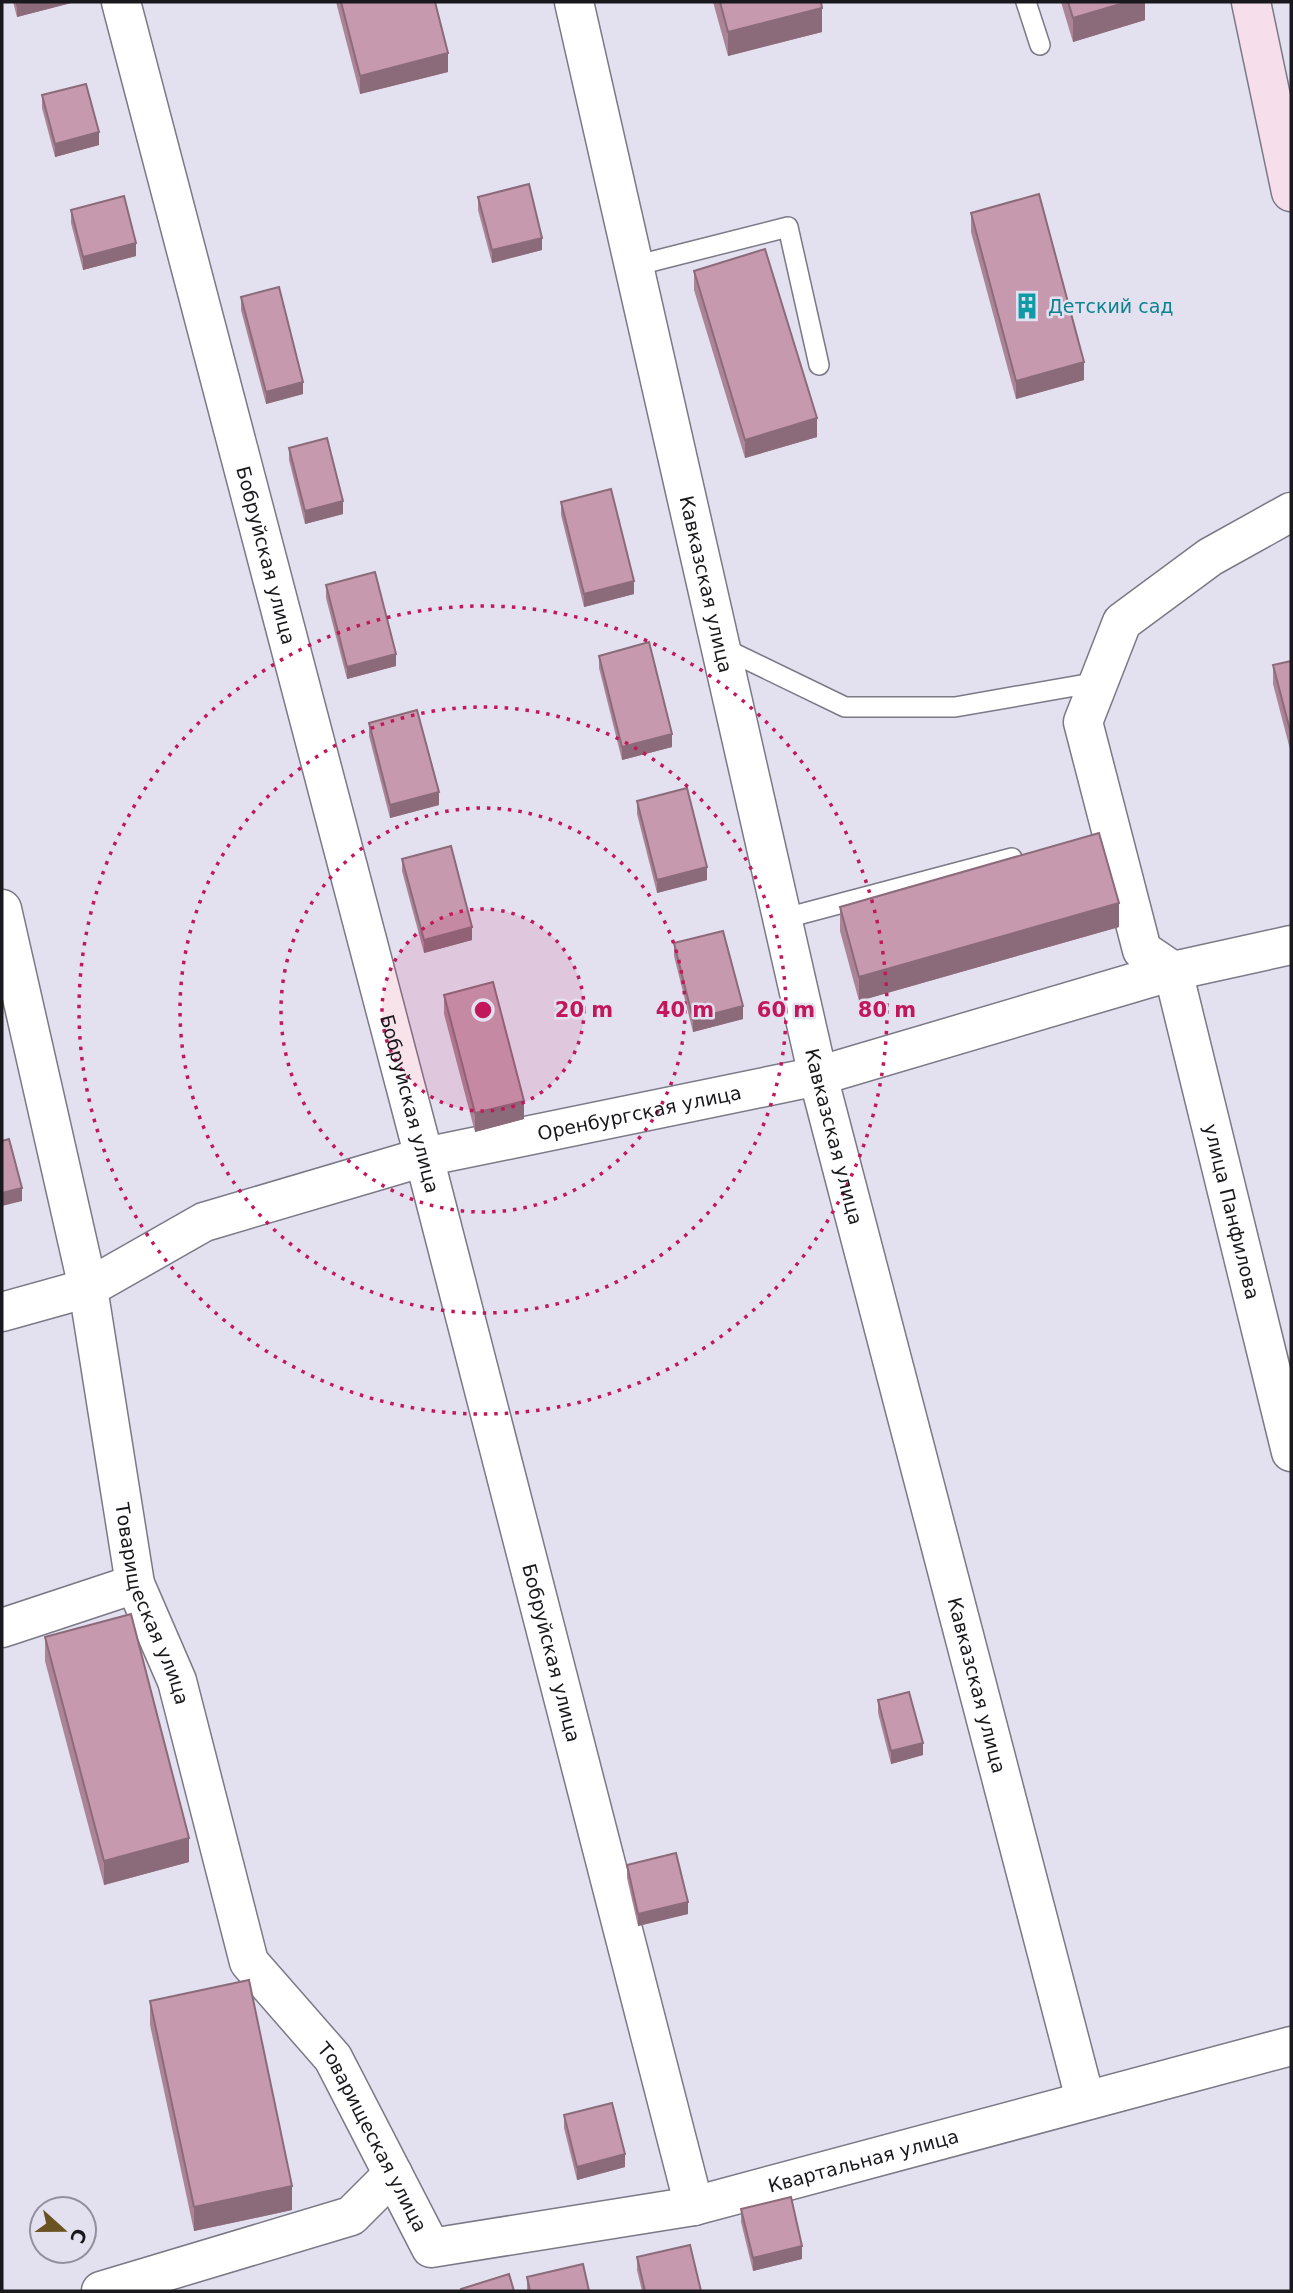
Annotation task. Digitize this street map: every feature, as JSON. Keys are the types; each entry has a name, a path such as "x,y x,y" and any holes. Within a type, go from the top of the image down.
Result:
{"main road":[{"path":"1251,2 1291,192"}],"street":[{"name":"Бобруйская улица","path":"121,2 424,1157 694,2206"},
{"name":"Кавказская улица","path":"574,2 818,1076 1084,2099"},
{"path":"1173,971 1142,950 1105,834 1083,722 1122,622 1210,556 1291,512"},
{"name":"Товарищеская улица","path":"2,909 88,1288 135,1584 177,1681 249,1962 333,2058 431,2248"},
{"name":"Оренбургская улица","path":"2,1311 88,1288 204,1222 424,1157 818,1076 1173,971 1291,945"},
{"name":"улица Панфилова","path":"1173,971 1291,1452"},
{"path":"2,1628 135,1584"},
{"name":"Квартальная улица","path":"431,2248 694,2206 1084,2099 1291,2046"},
{"path":"101,2291 351,2216 393,2174"}],"lane":[{"path":"1026,2 1040,45"},
{"path":"634,266 788,227 819,365"},
{"path":"721,648 845,707 955,707 1098,682"},
{"path":"782,919 1032,853"}],"building":[{"path":"341,2 435,2 448,53 360,76"},
{"path":"720,2 821,2 822,8 728,32"},
{"path":"1068,2 1127,2 1073,18"},
{"path":"86,84 99,132 55,144 42,95"},
{"path":"529,184 542,238 492,250 478,197"},
{"name":"Детский сад","path":"1039,194 1084,362 1016,381 971,213"},
{"path":"124,196 136,243 83,257 71,210"},
{"path":"765,249 817,418 745,440 694,271"},
{"path":"279,287 303,382 266,392 241,297"},
{"path":"327,438 343,501 305,511 289,448"},
{"path":"611,489 634,581 584,594 561,502"},
{"path":"375,572 396,654 347,667 326,585"},
{"path":"649,642 672,734 622,747 599,656"},
{"path":"1291,661 1291,734 1273,665"},
{"path":"417,710 439,792 390,805 369,723"},
{"path":"687,788 707,867 657,880 637,801"},
{"path":"1099,833 1119,903 859,977 840,907"},
{"path":"451,846 472,927 424,940 402,859"},
{"path":"723,931 743,1006 693,1019 674,943"},
{"path":"493,982 524,1101 475,1113 444,995"},
{"path":"9,1139 22,1188 2,1193 2,1141"},
{"path":"131,1614 189,1838 104,1861 45,1637"},
{"path":"909,1692 923,1743 891,1751 878,1700"},
{"path":"676,1853 688,1902 638,1914 627,1865"},
{"path":"249,1980 292,2186 194,2207 150,2001"},
{"path":"612,2103 625,2154 577,2167 564,2115"},
{"path":"791,2197 802,2246 753,2258 741,2209"},
{"path":"690,2245 701,2291 645,2291 637,2257"},
{"path":"583,2264 589,2291 530,2291 527,2277"},
{"path":"509,2274 514,2291 461,2291 461,2289"}],"place":[{"name":"Детский сад","path":"1027,306"}]}
